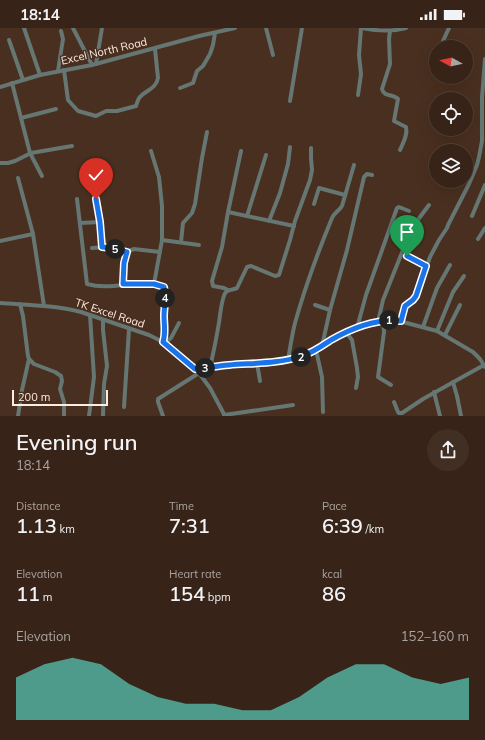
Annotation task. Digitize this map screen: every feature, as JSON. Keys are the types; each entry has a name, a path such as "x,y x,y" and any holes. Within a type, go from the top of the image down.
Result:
{"street":[{"path":"24,28 40,75"},
{"path":"72,28 94,65"},
{"path":"94,65 102,28"},
{"name":"Excel North Road","path":"0,87 40,75 94,65 199,36 235,28"},
{"path":"266,28 273,55"},
{"path":"290,101 302,28"},
{"path":"358,96 361,74 359,55 361,28 380,31 406,28"},
{"path":"444,40 450,28"},
{"path":"58,71 62,39 61,31"},
{"path":"390,31 390,64 382,90 384,93 398,99 394,120 407,130 400,150"},
{"path":"180,88 193,83 197,71 203,66 210,54 215,33"},
{"path":"9,40 23,80"},
{"path":"64,70 68,101 77,110 93,115 98,115 106,111 117,111 136,106 140,97 155,86 158,78 155,48"},
{"path":"401,321 405,306 416,296 426,266 463,197 479,157 483,127 482,98 485,59"},
{"path":"12,83 30,153 42,176"},
{"path":"21,118 56,109"},
{"path":"180,242 183,223 192,213 195,204 207,132"},
{"path":"0,164 15,161 30,153 72,146"},
{"path":"269,221 280,193 288,164 290,147"},
{"path":"241,150 222,247 212,284 213,286 228,290 236,290 248,267 251,266 276,276 278,275 312,173 311,148"},
{"path":"151,151 159,177 161,192 162,240 154,284"},
{"path":"247,216 266,155"},
{"path":"288,360 295,324 321,243 329,228 333,216 341,209 354,165"},
{"path":"322,346 364,177 367,174 372,175"},
{"path":"18,178 33,234 44,306"},
{"path":"472,216 485,185"},
{"path":"314,204 319,188 345,195"},
{"path":"93,193 97,202 102,247"},
{"path":"77,199 87,284 106,286 123,284 154,284 163,286 165,290 164,342"},
{"path":"391,385 378,377 384,332 381,321 383,300 409,235 414,225 429,205"},
{"path":"357,328 366,295 397,208 398,207 409,211"},
{"path":"228,212 294,226"},
{"path":"80,223 100,222"},
{"path":"478,239 485,228"},
{"path":"0,240 33,234"},
{"path":"162,240 199,245"},
{"path":"92,248 112,248 127,252"},
{"path":"123,284 124,263 127,252 134,249 160,252"},
{"path":"407,256 426,266"},
{"path":"423,327 437,288 450,265"},
{"path":"437,331 453,292 464,276"},
{"path":"210,368 224,295 228,290"},
{"name":"TK Excel Road","path":"0,303 70,309 149,335 164,342 197,371 210,388 225,416"},
{"path":"18,416 29,359 20,304"},
{"path":"315,305 330,310"},
{"path":"445,335 460,305"},
{"path":"89,416 94,377 90,315"},
{"path":"103,320 107,366 104,384 103,416"},
{"path":"163,416 158,399 197,371 228,365 288,360 316,350 346,332 381,321 401,321 437,331 473,352 485,366 434,392 402,413 398,412 394,402"},
{"path":"164,342 171,338 179,323"},
{"path":"124,407 129,329"},
{"path":"346,332 352,340 358,377 356,388"},
{"path":"316,350 322,377 323,412"},
{"path":"29,359 38,366 55,372 61,376 62,381 60,389 64,402 64,416"},
{"path":"257,363 260,381"},
{"path":"453,382 457,393 460,416"},
{"path":"434,392 440,416"},
{"path":"225,416 293,405"}],"route":[{"path":"96,199 102,247 127,252 124,259 123,284 154,284 164,287 165,334 163,342 195,369 290,359 302,356 340,335 366,325 383,321 401,321 405,306 416,296 426,266 407,256"}]}
